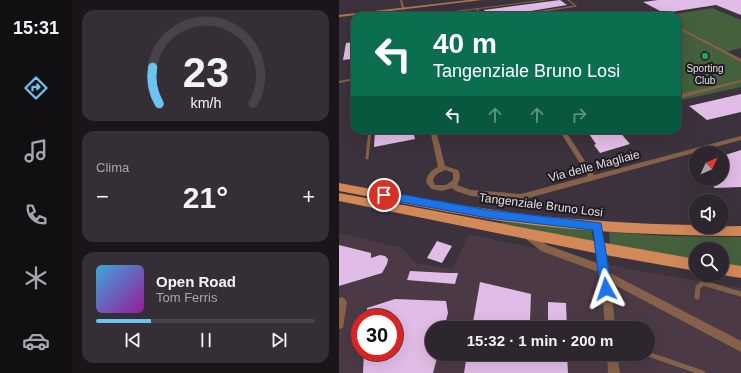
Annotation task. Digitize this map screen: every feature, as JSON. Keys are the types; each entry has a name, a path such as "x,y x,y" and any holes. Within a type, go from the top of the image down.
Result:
{"main road":[{"name":"Tangenziale Bruno Losi","path":"339,187 488,214 598,226 687,231 741,231"},
{"path":"339,197 689,264"},
{"path":"729,270 741,272"}],"street":[{"path":"401,0 404,9"},
{"path":"452,3 461,0"},
{"path":"376,12 480,0"},
{"path":"451,12 547,0"},
{"path":"339,16 351,15"},
{"path":"681,29 741,61"},
{"path":"339,82 351,80"},
{"path":"681,96 741,81"},
{"path":"434,134 442,169"},
{"path":"565,134 593,178"},
{"name":"Via delle Magliaie","path":"453,185 458,189 471,193 521,197 741,138"},
{"path":"450,168 456,172 457,178 453,185 440,189 429,182 431,175 442,169 450,168"},
{"path":"598,226 600,248 605,272 609,321"},
{"path":"527,234 544,248 605,272 741,347"},
{"path":"339,324 342,302"},
{"path":"613,361 614,373"}],"lane":[{"path":"537,12 576,6 568,0"},
{"path":"367,158 370,134"},
{"path":"697,297 698,287 703,283 741,294"},
{"path":"655,356 703,373"}],"shaded area":[{"path":"339,233 402,248 416,263 453,269 469,234 634,270 689,279 689,282 705,282 741,288 741,373 339,373"}],"green space":[{"name":"Sporting Club","path":"712,8 741,20 741,48 726,52 741,60 741,87 681,100 681,13"},
{"path":"503,222 592,231 593,241 500,223"},
{"path":"609,232 665,236 741,237 741,267 729,265 729,242 689,242 689,259 610,244"}],"building":[{"path":"560,0 567,5 525,12 485,12 484,10"},
{"path":"658,0 741,0 741,15 716,5 662,12 643,2"},
{"path":"351,42 351,59 343,60 346,43"},
{"path":"741,94 741,112 707,120 689,106"},
{"path":"375,134 414,134 415,139 374,147"},
{"path":"589,134 621,134 630,144 600,153 594,145 596,144"},
{"path":"741,150 741,187 715,188 713,186 729,186 729,154"},
{"path":"437,241 452,246 442,263 427,258"},
{"path":"339,245 371,253 371,258 380,255 385,256 388,259 387,264 382,273 339,286"},
{"path":"410,271 458,273 455,284 407,280"},
{"path":"480,282 531,294 530,321 473,321"},
{"path":"395,299 446,301 448,313 446,321 425,321 425,361 436,361 433,373 363,373 364,361 403,361 403,309 367,308"},
{"path":"548,302 566,303 567,321 548,321"},
{"path":"466,361 567,361 568,373 464,373"}],"place":[{"name":"Sporting Club","path":"705,56"}],"route":[{"path":"384,195 488,214 598,226 600,248 605,270 606,289"}]}
